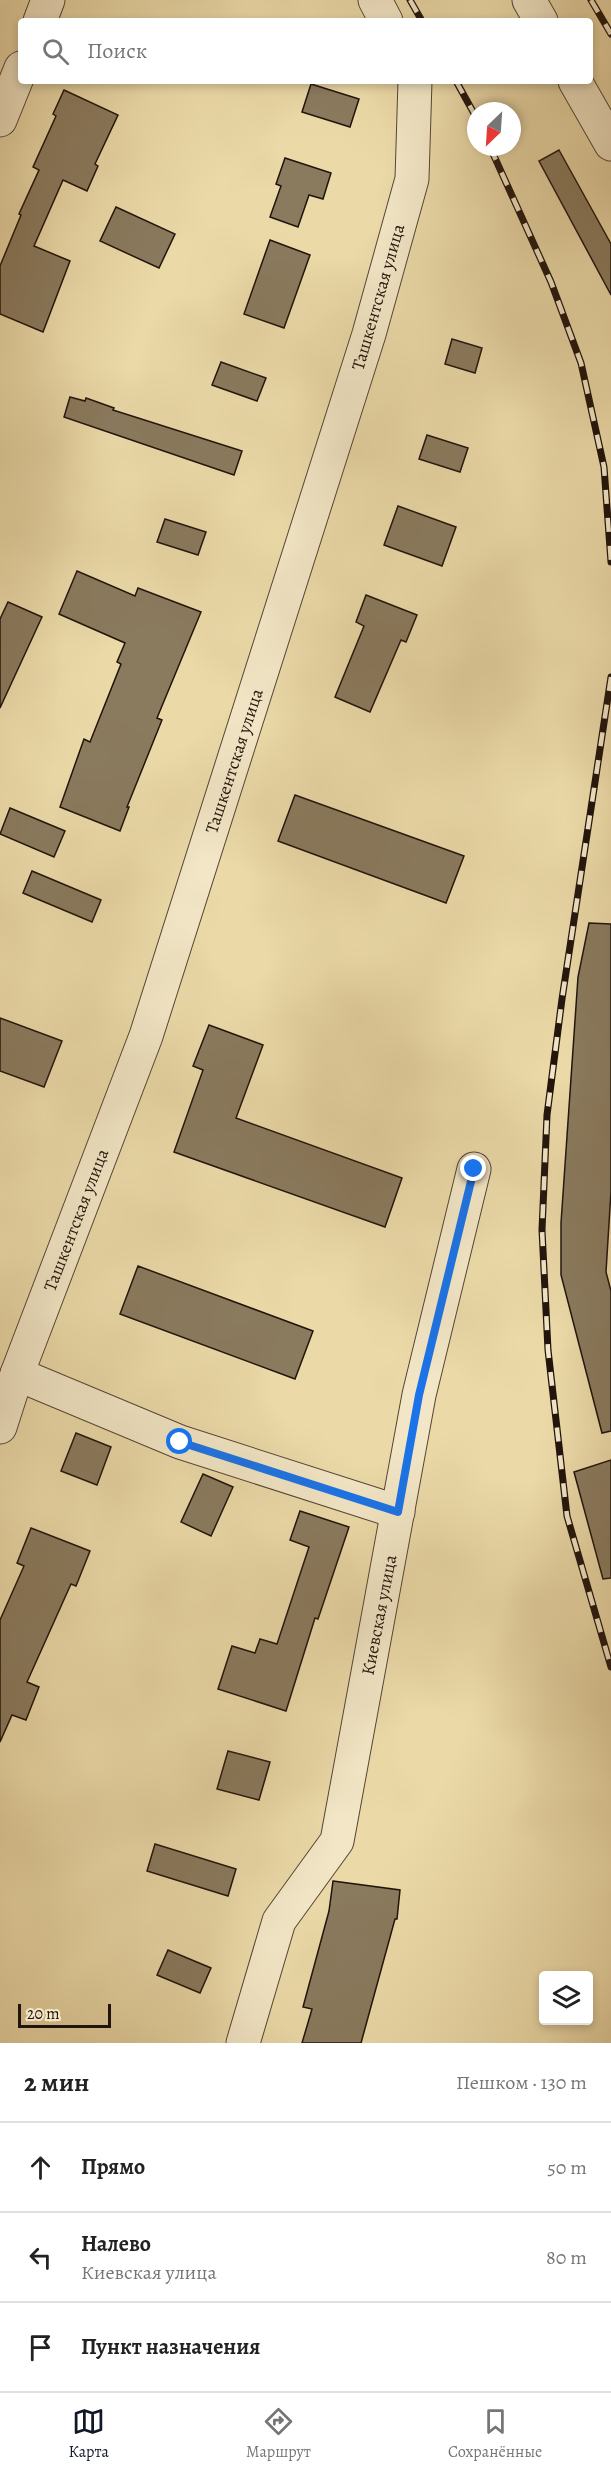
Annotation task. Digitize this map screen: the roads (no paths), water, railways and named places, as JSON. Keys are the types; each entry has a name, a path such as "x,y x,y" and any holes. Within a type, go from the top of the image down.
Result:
{"street":[{"path":"41,18 48,0"},
{"path":"375,0 384,18"},
{"path":"529,0 539,18"},
{"path":"0,120 18,75"},
{"name":"Ташкентская улица","path":"0,1427 17,1374 146,1036 369,334 412,179 415,84"},
{"path":"577,84 611,144"},
{"name":"Киевская улица","path":"243,2043 279,1922 337,1841 419,1395 474,1169"},
{"path":"17,1374 180,1442 398,1512"}],"railway":[{"path":"410,0 420,18"},
{"path":"591,0 611,34"},
{"path":"458,84 468,102"},
{"path":"494,156 551,282 581,363 604,467 611,562"},
{"path":"611,677 562,999 547,1115 542,1230 548,1350 567,1516 611,1667"}]}
